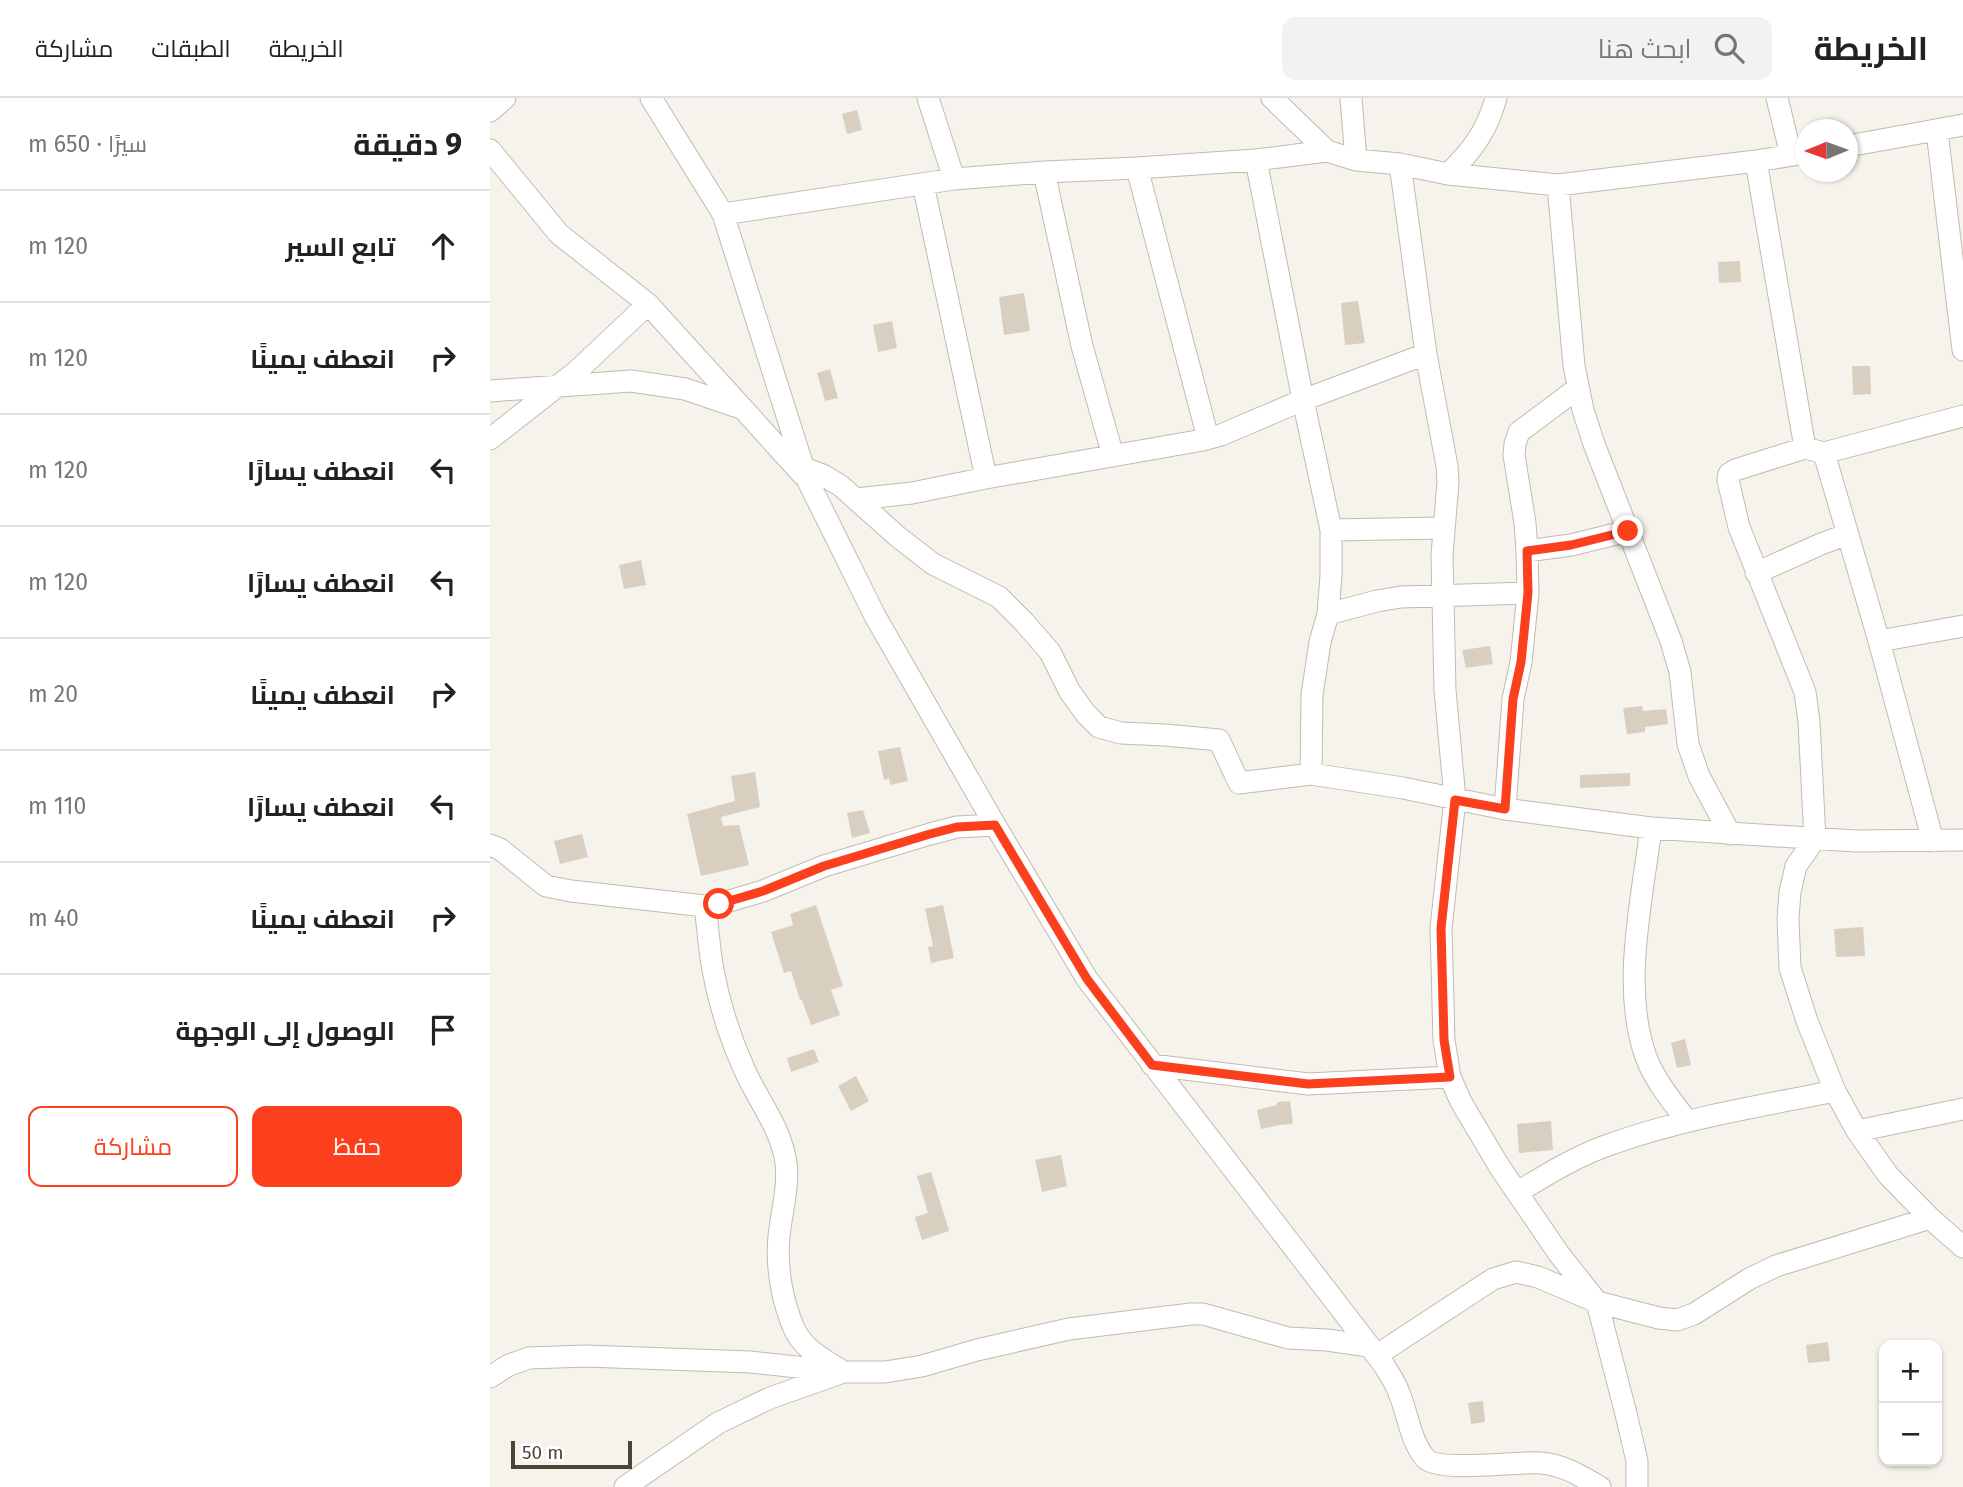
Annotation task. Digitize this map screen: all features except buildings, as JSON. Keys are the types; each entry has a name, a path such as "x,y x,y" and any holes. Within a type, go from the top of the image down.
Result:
{"street":[{"path":"490,111 505,98"},
{"path":"651,98 723,214 805,474 874,616 1087,979 1384,1365 1399,1391 1415,1443 1426,1459 1434,1464 1452,1465 1541,1463 1562,1466 1600,1487"},
{"path":"928,98 954,179"},
{"path":"1272,98 1327,152"},
{"path":"1351,98 1356,160"},
{"path":"1448,174 1470,152 1490,119 1496,98"},
{"path":"1777,98 1795,146"},
{"path":"1858,144 1963,125"},
{"path":"1937,131 1963,350"},
{"path":"490,150 559,234 648,304 805,474 823,475 857,499 897,536 933,564 999,597 1050,653 1070,692 1099,727 1121,733 1219,740 1239,783 1311,774 1403,788 1505,809 1651,828 1856,841 1963,840"},
{"path":"723,214 954,179 1256,160 1327,152 1356,160 1400,164 1448,174 1558,185 1795,154"},
{"path":"1256,160 1331,530 1328,614 1320,642 1312,695 1311,774"},
{"path":"1756,161 1814,451 1848,534 1933,841"},
{"path":"1400,164 1426,354 1448,482 1443,528 1445,690 1455,800 1441,928 1444,1040 1450,1077 1461,1102 1499,1166 1559,1254 1597,1302 1637,1461 1637,1487"},
{"path":"1137,168 1208,439"},
{"path":"1044,172 1082,346 1113,456"},
{"path":"923,184 986,478"},
{"path":"1558,185 1572,354 1578,388 1594,444 1671,641 1680,672 1688,744 1699,776 1730,834"},
{"path":"490,439 577,371 648,304"},
{"path":"857,499 912,493 1208,439 1426,354"},
{"path":"490,391 631,381 685,389 743,408"},
{"path":"1505,809 1513,699 1521,662 1528,593 1527,551 1514,455 1515,444 1519,432 1578,388"},
{"path":"1963,416 1735,470 1728,480 1739,527 1805,692 1812,752 1815,839 1796,866 1790,892 1790,968 1807,1021 1835,1091 1857,1131 1888,1175 1963,1247"},
{"path":"1331,530 1443,528"},
{"path":"1527,551 1581,544 1628,531"},
{"path":"1756,573 1848,534"},
{"path":"1328,614 1401,597 1528,593"},
{"path":"1879,641 1963,626"},
{"path":"490,845 500,849 546,886 705,906 763,891 824,866 930,834 957,827 995,825"},
{"path":"1651,828 1633,970 1639,1030 1647,1059 1660,1085 1687,1121"},
{"path":"705,906 713,969 724,1013 745,1071 775,1124 786,1164 785,1198 779,1240 781,1285 787,1306 794,1329 806,1346 844,1372"},
{"path":"1152,1065 1308,1084 1450,1077"},
{"path":"1518,1192 1562,1165 1612,1143 1687,1121 1835,1091"},
{"path":"1857,1131 1963,1110"},
{"path":"490,1377 509,1365 529,1358 586,1356 750,1362 844,1372 885,1372 922,1366 1069,1329 1191,1314 1203,1314 1287,1338 1327,1340 1373,1351 1493,1279 1516,1272 1538,1277 1597,1302 1659,1318 1678,1320 1694,1314 1749,1279 1776,1266 1930,1218"},
{"path":"625,1487 718,1423 769,1398 844,1372"}],"route":[{"path":"719,904 763,891 824,866 930,834 957,827 995,825 1087,979 1152,1065 1308,1084 1450,1077 1444,1040 1441,928 1455,800 1505,809 1513,699 1521,662 1528,593 1527,551 1590,542 1628,531"}]}
